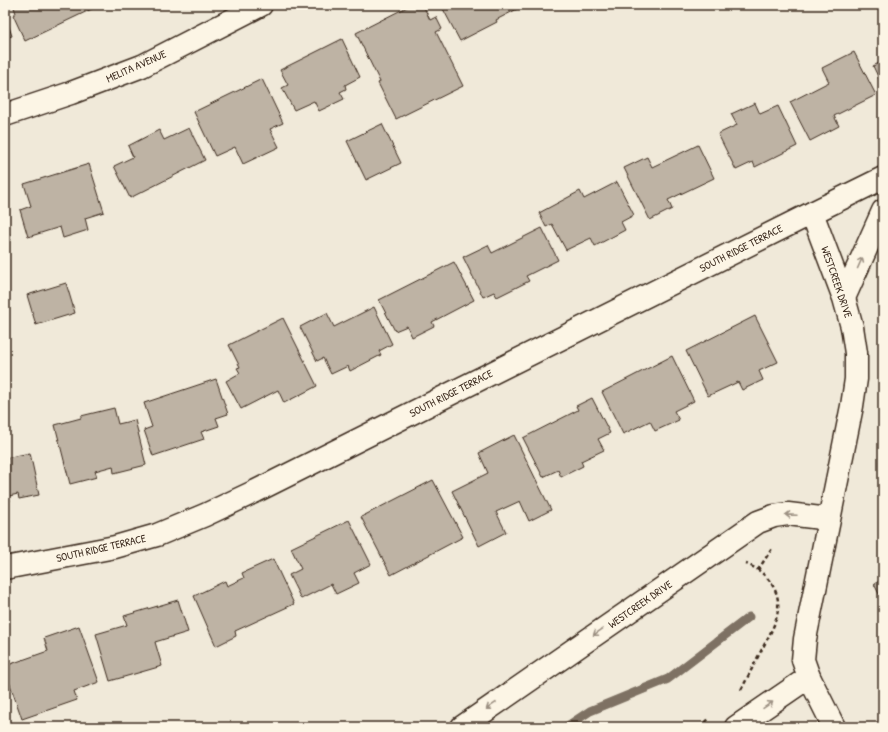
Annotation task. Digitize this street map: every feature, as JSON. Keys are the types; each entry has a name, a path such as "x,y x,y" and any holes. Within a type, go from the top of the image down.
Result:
{"street":[{"name":"MELITA AVENUE","path":"5,115 71,93 142,66 261,5"},
{"name":"SOUTH RIDGE TERRACE","path":"5,568 115,547 157,535 198,518 256,491 883,178"},
{"path":"844,298 883,212"},
{"name":"WESTCREEK DRIVE","path":"812,213 844,298 852,327 856,352 856,379 852,406 803,652 803,660 809,677 834,727"},
{"name":"WESTCREEK DRIVE","path":"462,727 758,522 774,516 788,514 830,519"},
{"path":"736,727 809,677"}],"path":[{"path":"738,696 775,623 778,609 777,596 772,583 763,573 752,566 745,564"},
{"path":"700,727 714,714"}],"building":[{"path":"13,5 100,5 25,41 13,15 16,13"},
{"path":"411,5 423,5 430,20 436,17 442,29 436,32 463,86 396,119 356,33"},
{"path":"441,5 521,5 521,7 496,20 497,22 460,41"},
{"path":"5,15 12,36 5,38"},
{"path":"342,39 360,77 345,85 346,89 340,92 344,99 319,111 314,101 294,110 282,88 288,85 280,70"},
{"path":"854,52 876,95 834,116 839,126 810,141 790,102 829,82 822,68"},
{"path":"883,61 883,87 873,66"},
{"path":"262,79 283,123 270,129 279,147 243,164 235,147 215,156 194,112"},
{"path":"755,103 760,114 778,106 797,146 755,167 753,162 736,170 718,134 737,125 731,114"},
{"path":"382,124 401,163 366,180 347,141"},
{"path":"189,128 205,160 130,198 114,166 133,157 128,146 159,130 164,140"},
{"path":"698,145 714,178 668,200 672,209 650,220 624,168 647,157 652,167"},
{"path":"89,164 104,212 85,218 88,230 63,238 60,227 28,237 20,210 31,206 24,184"},
{"path":"617,182 634,215 621,222 625,230 595,246 591,238 566,250 552,224 546,227 539,213 580,191 584,199"},
{"path":"5,223 11,240 5,241"},
{"path":"542,228 558,260 526,276 529,281 497,297 494,292 483,297 463,257 488,245 492,253"},
{"path":"454,262 474,300 432,322 434,326 412,337 407,326 395,331 379,300"},
{"path":"66,283 75,313 36,325 27,295"},
{"path":"374,307 392,344 379,351 381,355 350,371 348,366 331,374 323,358 317,361 300,327 327,313 334,327"},
{"path":"755,316 778,362 759,371 763,380 742,390 738,382 708,396 686,351"},
{"path":"283,318 317,386 284,403 278,390 241,409 226,381 240,373 237,368 240,367 229,345"},
{"path":"672,356 694,401 674,411 679,420 655,431 650,421 623,434 602,392"},
{"path":"216,379 228,414 216,418 219,426 201,432 204,439 153,456 144,430 152,427 144,403"},
{"path":"592,398 610,433 598,439 604,450 581,461 583,466 561,477 558,470 543,477 523,438 578,410 576,406"},
{"path":"114,408 118,424 135,420 146,465 114,473 113,466 95,471 97,477 70,484 55,425 81,418 81,416"},
{"path":"514,435 551,510 529,521 520,501 496,512 506,532 479,546 452,491 488,473 479,453"},
{"path":"30,453 39,495 19,499 18,494 9,496 10,501 5,502 5,458"},
{"path":"433,480 463,537 391,575 361,517"},
{"path":"349,520 371,564 354,573 359,583 336,594 331,584 301,599 289,575 301,569 291,548"},
{"path":"273,559 294,604 235,631 236,636 216,646 194,596 225,581 227,586 244,578 242,573"},
{"path":"883,579 883,602 874,584"},
{"path":"178,600 188,632 155,642 162,666 110,681 96,634 127,625 124,616"},
{"path":"79,626 99,682 74,691 77,700 22,719 5,670 5,666 48,651 44,638"}],"waterway":[{"path":"566,727 590,711 668,679 749,617"}]}
